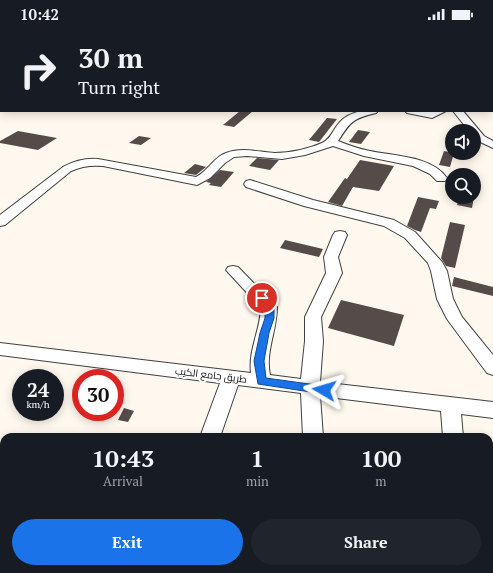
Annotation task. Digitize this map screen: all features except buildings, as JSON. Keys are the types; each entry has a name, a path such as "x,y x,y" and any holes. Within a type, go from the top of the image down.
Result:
{"street":[{"path":"332,142 346,122 370,112"},
{"path":"414,112 425,115 432,115 439,112"},
{"path":"459,112 468,124"},
{"path":"481,139 493,145"},
{"path":"0,222 67,168 75,164 93,162 196,181 207,176 223,159 230,155 241,154 283,156 332,142 369,154 424,166 434,171 441,178"},
{"path":"250,184 309,203 389,223 410,235 435,262 439,271 445,299 455,319 493,368"},
{"path":"312,433 310,388 314,341 313,317 334,273 331,257 340,235"},
{"path":"234,270 269,306 270,318 264,333 259,361 261,382"},
{"name":"طريق جامع الكيب","path":"1,350 493,410"},
{"path":"211,433 231,378"},
{"path":"450,405 453,433"}],"route":[{"path":"262,298 269,306 270,318 264,333 259,361 261,382 324,390"}]}
